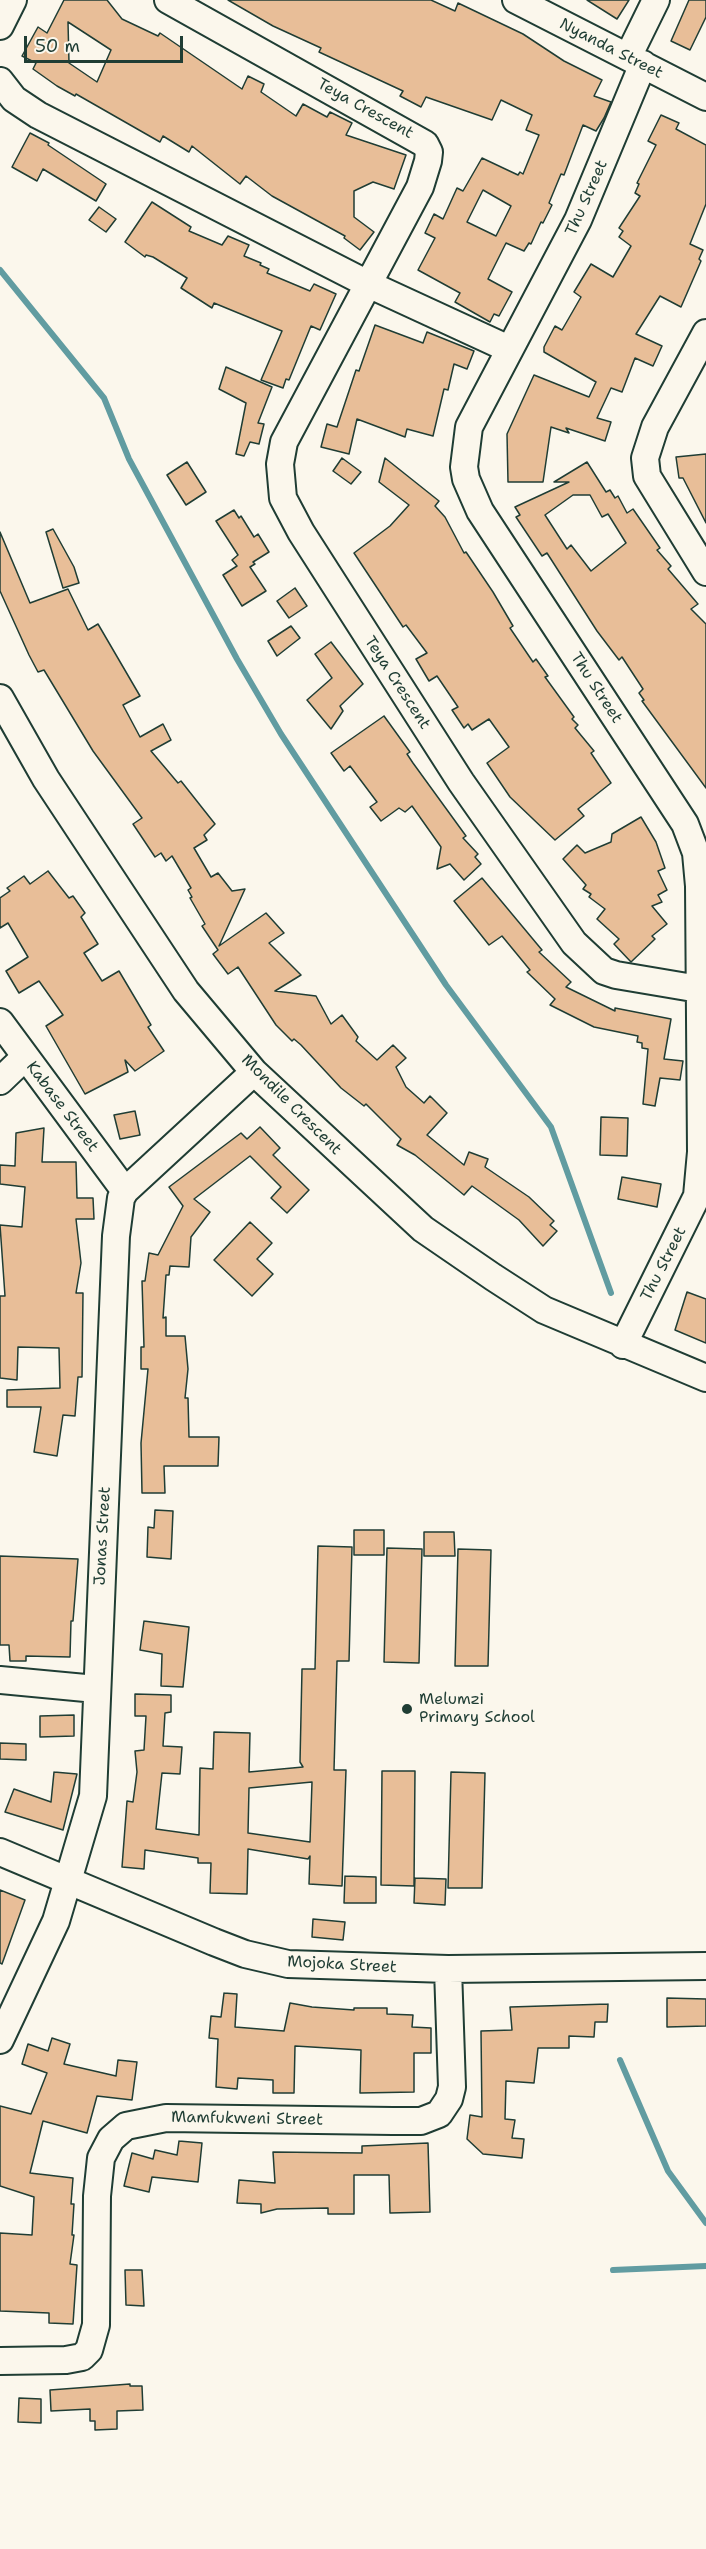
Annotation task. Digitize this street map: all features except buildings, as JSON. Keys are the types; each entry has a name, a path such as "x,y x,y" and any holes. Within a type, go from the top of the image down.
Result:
{"street":[{"path":"0,26 13,0"},
{"name":"Teya Crescent","path":"168,0 425,144 429,152 425,176 284,442 280,479 283,498 290,514 461,782 574,943 591,961 610,973 636,980 699,989"},
{"name":"Nyanda Street","path":"516,0 706,98"},
{"name":"Thu Street","path":"623,1345 701,1197 696,853 685,824 489,525 466,479 465,447 468,427 578,220 656,0"},
{"path":"0,81 14,99 38,115 368,284 509,349"},
{"path":"706,333 655,427 645,458 647,476 659,500 706,572"},
{"name":"Mondile Crescent","path":"0,698 46,779 186,991 254,1072 423,1229 544,1310 706,1378"},
{"name":"Kabase Street","path":"0,1022 24,1058 125,1191"},
{"path":"0,1081 24,1058"},
{"path":"125,1191 254,1072"},
{"name":"Jonas Street","path":"0,2040 5,2013 56,1920 93,1796 117,1215 125,1191"},
{"path":"0,1680 96,1689"},
{"name":"Mojoka Street","path":"0,1852 214,1942 270,1960 307,1965 448,1969 706,1966"},
{"name":"Mamfukweni Street","path":"0,2361 66,2360 82,2357 89,2350 96,2325 97,2196 101,2158 111,2139 126,2126 166,2118 421,2121 439,2114 449,2100 452,2086 448,1969"}],"waterway":[{"path":"0,270 104,398 129,459 237,659 281,734 446,985 551,1127 611,1293"},
{"path":"620,2060 668,2171 706,2223"},
{"path":"613,2270 706,2266"}],"place":[{"name":"Melumzi Primary School","path":"407,1709"}]}
